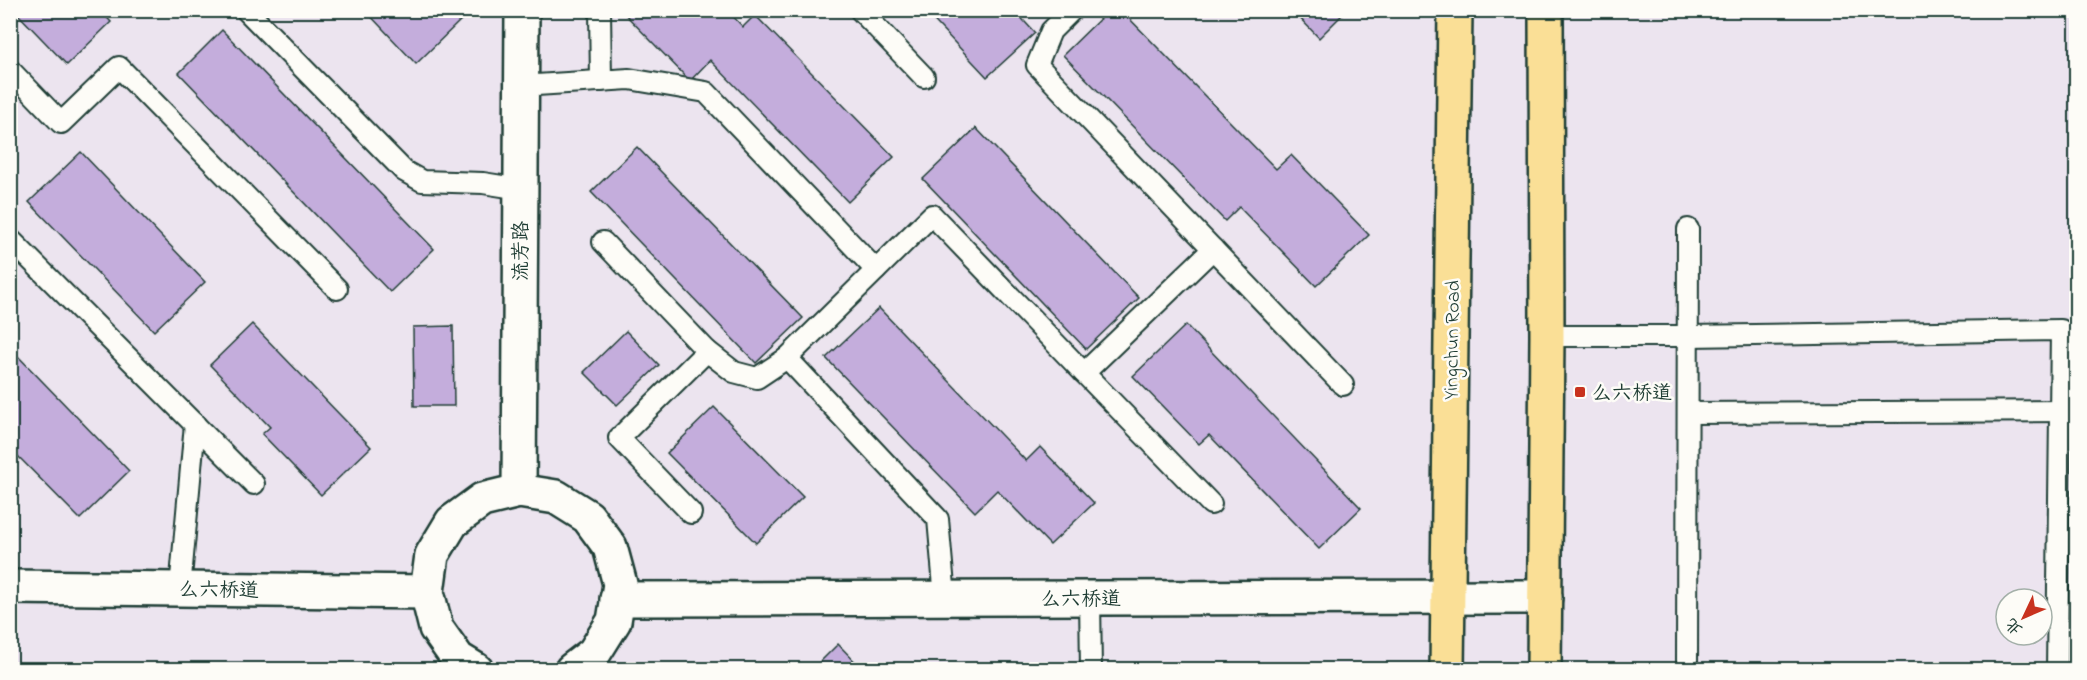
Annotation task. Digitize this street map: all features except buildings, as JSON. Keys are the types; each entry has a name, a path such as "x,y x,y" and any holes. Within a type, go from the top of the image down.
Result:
{"main road":[{"name":"Yingchun Road","path":"1447,669 1455,10"},
{"path":"1544,669 1547,336 1546,10"}],"street":[{"name":"流芳路","path":"519,491 522,10"},
{"path":"476,669 458,659 435,628 427,592 432,555 452,522 482,500 519,491 556,497 588,517 610,547 620,584 614,621 594,653 572,669"},
{"name":"么六桥道","path":"10,587 427,592"},
{"name":"么六桥道","path":"617,599 1545,597"}],"lane":[{"path":"246,10 404,171 422,181 483,183 520,189"},
{"path":"600,10 601,81"},
{"path":"860,10 924,77"},
{"path":"1072,10 1052,31 1037,65 1343,385"},
{"path":"10,70 61,123 119,67 337,289"},
{"path":"521,86 629,79 706,92 876,270"},
{"path":"603,242 706,351 734,372 757,378 787,358 932,215 1211,504"},
{"path":"1688,229 1688,669"},
{"path":"10,239 254,484"},
{"path":"1084,373 1213,249"},
{"path":"1547,336 2061,330 2068,411 2057,669"},
{"path":"691,513 619,438 706,351"},
{"path":"787,358 939,519 945,598"},
{"path":"1688,412 2068,411"},
{"path":"180,589 195,424"},
{"path":"1090,598 1091,669"}],"place":[{"name":"么六桥道","path":"1580,392"}]}
